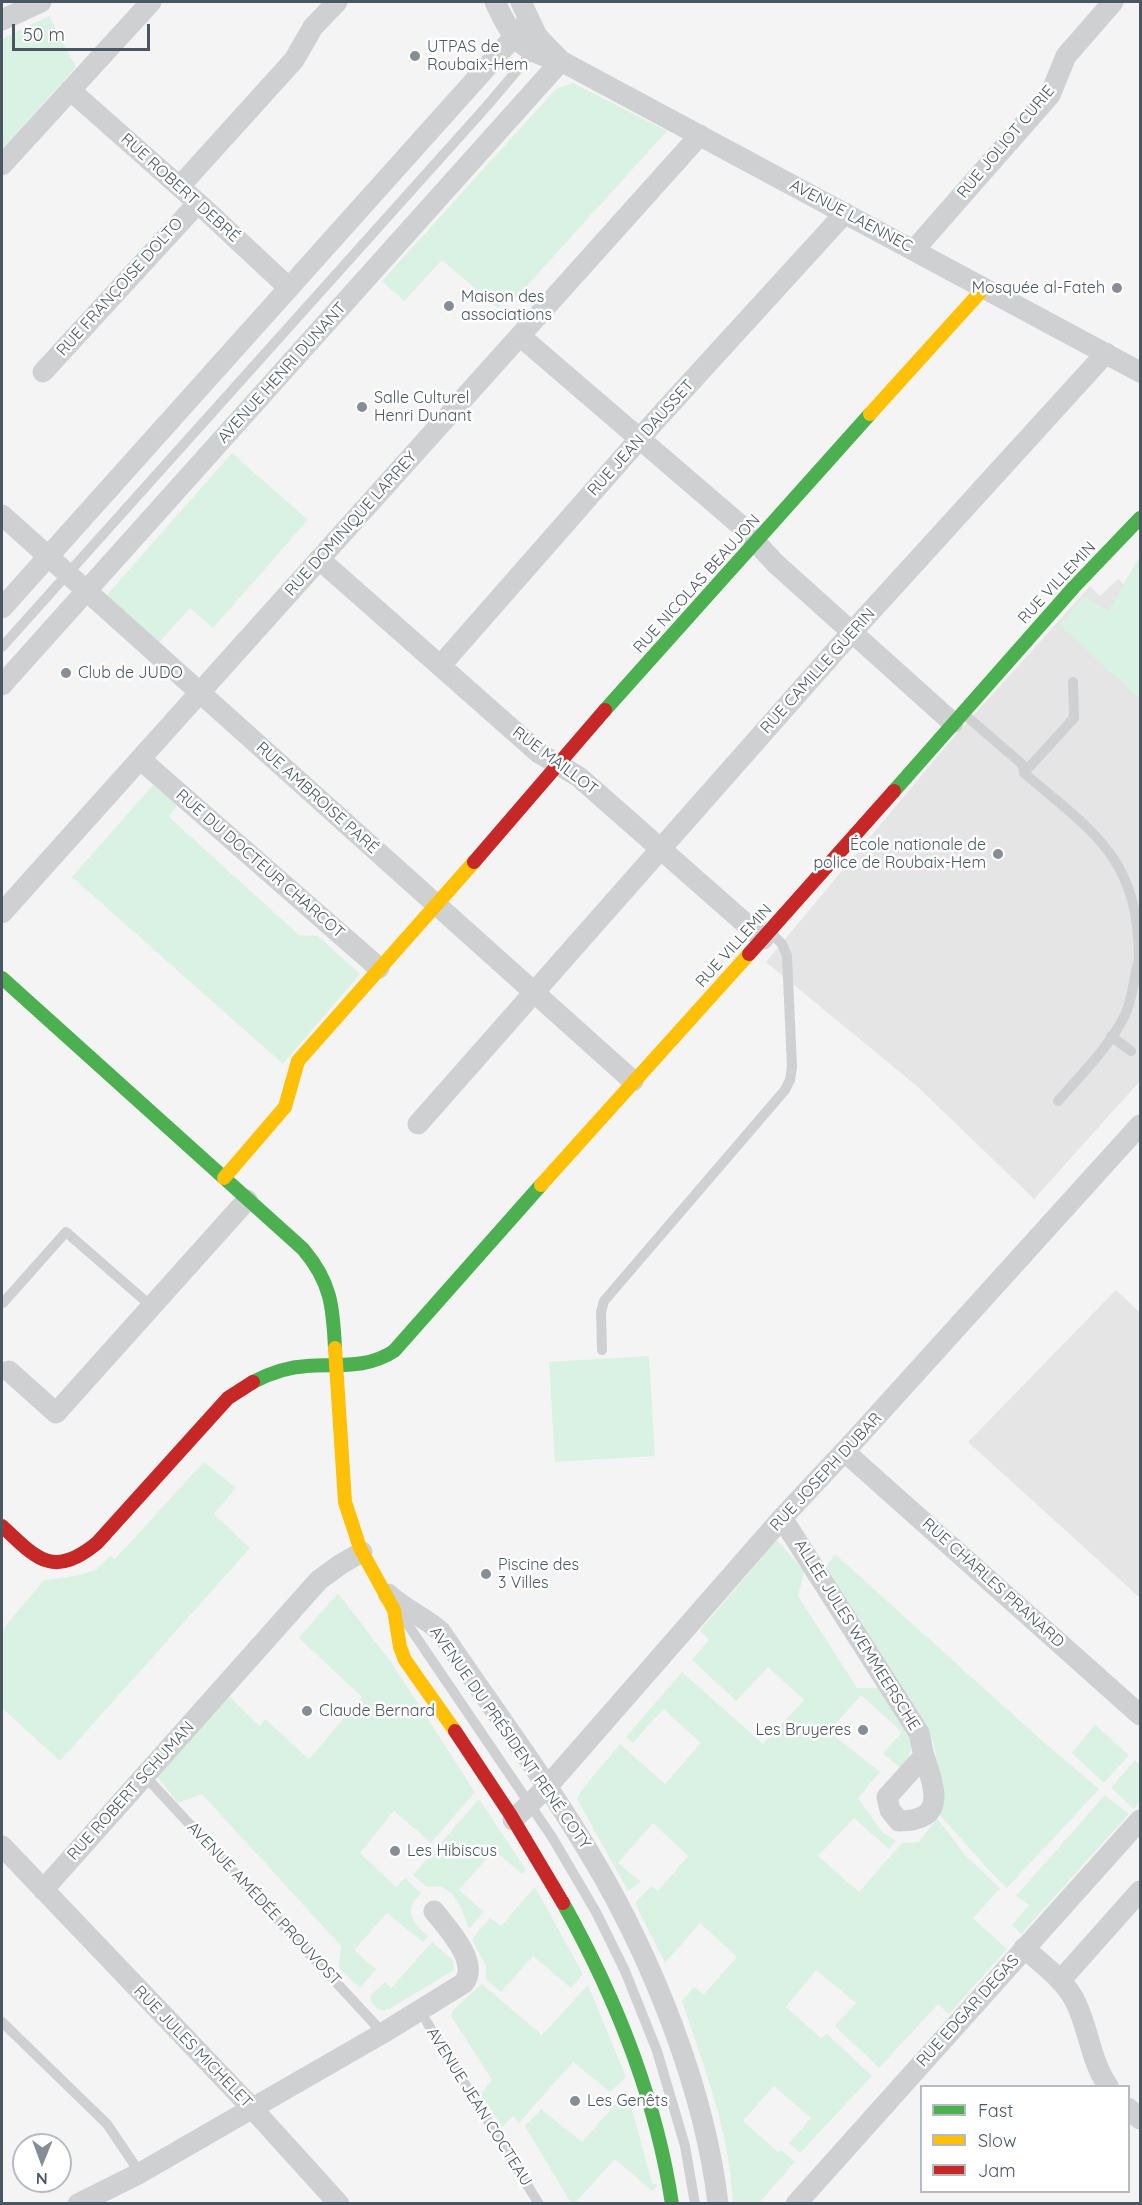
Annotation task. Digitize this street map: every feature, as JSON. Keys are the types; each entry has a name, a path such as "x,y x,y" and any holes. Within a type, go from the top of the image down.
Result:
{"street":[{"path":"2,20 41,2"},
{"path":"2,165 151,2"},
{"path":"180,186 294,60 313,27 337,2"},
{"name":"AVENUE LAENNEC","path":"495,2 521,22 537,47 561,61 1140,372"},
{"name":"RUE JOLIOT CURIE","path":"914,250 1050,95 1066,56 1113,2"},
{"path":"2,608 289,288 521,22"},
{"name":"AVENUE HENRI DUNANT","path":"2,685 561,61"},
{"name":"RUE ROBERT DEBRÉ","path":"70,90 198,202 289,288"},
{"name":"RUE DOMINIQUE LARREY","path":"2,912 700,135"},
{"name":"RUE FRANÇOISE DOLTO","path":"43,372 198,202"},
{"name":"RUE JEAN DAUSSET","path":"441,665 639,440 844,213"},
{"name":"RUE NICOLAS BEAUJON","path":"436,904 560,764 577,741 984,288"},
{"path":"520,336 739,524 775,563 852,632 957,718"},
{"name":"RUE CAMILLE GUERIN","path":"418,1124 852,632 1106,353"},
{"name":"RUE AMBROISE PARÉ","path":"2,515 633,1081"},
{"name":"RUE VILLEMIN","path":"2,1526 40,1558 57,1564 73,1562 86,1554 228,1398 241,1388 280,1370 375,1361 394,1352 1074,587 1140,518"},
{"name":"RUE MAILLOT","path":"319,559 539,753 579,777 660,850 766,936"},
{"name":"RUE DU DOCTEUR CHARCOT","path":"140,759 380,968"},
{"path":"224,1179 285,1107 298,1061 436,904"},
{"path":"2,978 303,1249 325,1278 333,1312 344,1492 350,1520 362,1552 394,1609 398,1641 405,1659 539,1859 572,1915 629,2042 654,2118 663,2152 672,2204"},
{"name":"RUE JOSEPH DUBAR","path":"513,1820 547,1787 782,1518 845,1452 1140,1125"},
{"path":"9,1371 56,1413 247,1200"},
{"name":"RUE CHARLES PRANARD","path":"845,1452 1140,1715"},
{"name":"ALLÉE JULES WEMMEERSCHE","path":"782,1518 916,1726 924,1756"},
{"name":"RUE ROBERT SCHUMAN","path":"44,1891 144,1775 319,1580 362,1552"},
{"name":"AVENUE DU PRÉSIDENT RENÉ COTY","path":"386,1593 441,1632 594,1860 643,1954 665,2005 709,2145 718,2204"},
{"name":"RUE EDGAR DEGAS","path":"803,2201 1024,1948 1140,1820"},
{"name":"RUE JULES MICHELET","path":"2,1846 339,2204"},
{"path":"1060,1981 1140,1891"},
{"path":"78,2204 140,2173 459,1988 465,1983 470,1972 462,1950 434,1911"},
{"path":"1024,1948 1060,1981 1076,2002 1097,2065 1107,2085"}],"lane":[{"path":"509,2 521,22"},
{"name":"AVENUE HENRI DUNANT","path":"2,647 537,47"},
{"path":"1024,773 1074,718 1073,682"},
{"path":"957,718 1023,765 1024,773 1095,834 1116,861 1134,900 1140,957 1135,986 1125,1016 1094,1061 1058,1101"},
{"path":"602,1350 600,1312 604,1301 785,1090 790,1080 792,1068 787,956 782,944 766,936"},
{"path":"1111,1036 1131,1052"},
{"path":"3,1303 66,1232 152,1306"},
{"path":"386,1593 530,1804 583,1887 614,1947 640,2006 673,2101 685,2146 695,2204"},
{"name":"AVENUE AMÉDÉE PROUVOST","path":"144,1775 383,2033"},
{"name":"AVENUE JEAN COCTEAU","path":"420,2011 539,2204"},
{"path":"2,2022 107,2124 140,2173"}],"shaded area":[{"name":"École nationale de police de Roubaix-Hem","path":"1118,579 1140,599 1140,1081 1034,1199 918,1087 766,962 946,746 1090,586 1100,596"},
{"path":"1116,1290 1140,1313 1140,1598 968,1442"}],"green space":[{"path":"49,16 76,67 2,149 2,39"},
{"path":"573,83 667,131 512,302 507,299 498,308 442,260 404,301 382,281 556,89"},
{"path":"232,453 308,520 213,628 190,608 158,644 105,597"},
{"path":"1140,556 1140,699 1059,625 1085,596 1108,611"},
{"path":"153,785 177,805 169,817 299,935 318,936 360,974 283,1064 72,877"},
{"path":"649,1356 655,1456 555,1462 549,1362"},
{"path":"204,1462 236,1488 214,1514 250,1548 60,1761 2,1708 2,1630 44,1580 76,1576 96,1570 110,1556 115,1559"},
{"path":"777,1540 804,1571 798,1596 857,1688 880,1688 906,1724 912,1748 903,1770 883,1754 902,1732 861,1695 829,1732 880,1772 858,1798 882,1832 896,1841 889,1849 854,1818 818,1856 859,1892 902,1843 919,1842 937,1818 965,1855 1000,1888 973,1918 1007,1949 949,2014 938,2004 879,2068 835,2026 856,2003 816,1970 786,2007 821,2038 827,2034 872,2076 800,2153 789,2143 811,2118 774,2086 743,2121 778,2152 781,2150 795,2162 759,2203 733,2203 727,2151 715,2100 682,2001 694,1987 704,1994 737,1957 700,1923 665,1963 635,1903 651,1886 658,1891 688,1856 653,1823 618,1863 641,1882 628,1891 577,1799 620,1744 665,1784 701,1743 663,1709 633,1743 626,1737 682,1672 763,1744 804,1700 768,1667 736,1701 692,1660 709,1640 700,1630"},
{"path":"835,1554 1099,1789 1007,1888 938,1813 939,1777 933,1742 824,1570"},
{"path":"338,1593 393,1665 475,1792 431,1843 394,1811 360,1853 396,1887 405,1878 421,1893 415,1899 411,1911 414,1921 428,1936 423,1942 387,1913 354,1950 376,1969 360,1988 339,1968 341,1946 202,1794 178,1803 157,1776 201,1724 230,1697 260,1726 265,1719 309,1759 362,1697 299,1638"},
{"path":"1095,1725 1129,1755 1104,1783 1072,1753"},
{"path":"1135,1760 1140,1766 1140,1801 1134,1809 1111,1788"},
{"path":"1105,1795 1129,1814 1021,1934 1012,1925 1029,1905 1016,1896"},
{"path":"479,1799 526,1870 522,1874 494,1850 459,1890 484,1912 469,1929 460,1905 450,1892 437,1886 427,1887 413,1875"},
{"path":"535,1887 583,1974 571,1988 533,1956 501,1992 486,1979 486,1967 472,1939 490,1918 501,1926"},
{"path":"432,1942 453,1960 454,1970 389,2009 376,2008 370,1996 385,1982 391,1988"},
{"path":"482,1984 542,2035 588,1985 626,2077 610,2092 573,2062 519,2123 513,2116 502,2127 481,2094 492,2080 451,2016 453,2010"},
{"path":"627,2091 652,2183 658,2186 652,2191 615,2159 575,2203 571,2203 525,2126 541,2109 582,2142"}],"traffic: fast":[{"path":"605,710 870,414"},
{"path":"894,791 1074,587 1140,518"},
{"path":"2,978 303,1249 320,1272 329,1295 335,1348"},
{"path":"253,1382 286,1369 363,1363 384,1357 394,1351 541,1185"},
{"path":"563,1903 600,1974 631,2049 656,2125 672,2204"}],"traffic: slow":[{"path":"870,414 984,288"},
{"path":"224,1178 285,1107 298,1061 474,862"},
{"path":"541,1185 749,954"},
{"path":"335,1348 345,1502 360,1548 394,1610 400,1647 405,1660 455,1731"}],"traffic: jam":[{"path":"474,862 605,710"},
{"path":"749,954 894,791"},
{"path":"2,1526 25,1548 46,1560 57,1562 82,1554 97,1543 228,1398 253,1382"},
{"path":"455,1731 510,1814 563,1903"}],"place":[{"name":"UTPAS de Roubaix-Hem","path":"415,56"},
{"name":"Mosquée al-Fateh","path":"1117,288"},
{"name":"Maison des associations","path":"449,306"},
{"name":"Salle Culturel Henri Dunant","path":"362,407"},
{"name":"Club de JUDO","path":"66,673"},
{"name":"École nationale de police de Roubaix-Hem","path":"998,854"},
{"name":"Piscine des 3 Villes","path":"486,1574"},
{"name":"Claude Bernard","path":"307,1711"},
{"name":"Les Bruyeres","path":"863,1730"},
{"name":"Les Hibiscus","path":"395,1851"},
{"name":"Les Genêts","path":"575,2101"}]}
